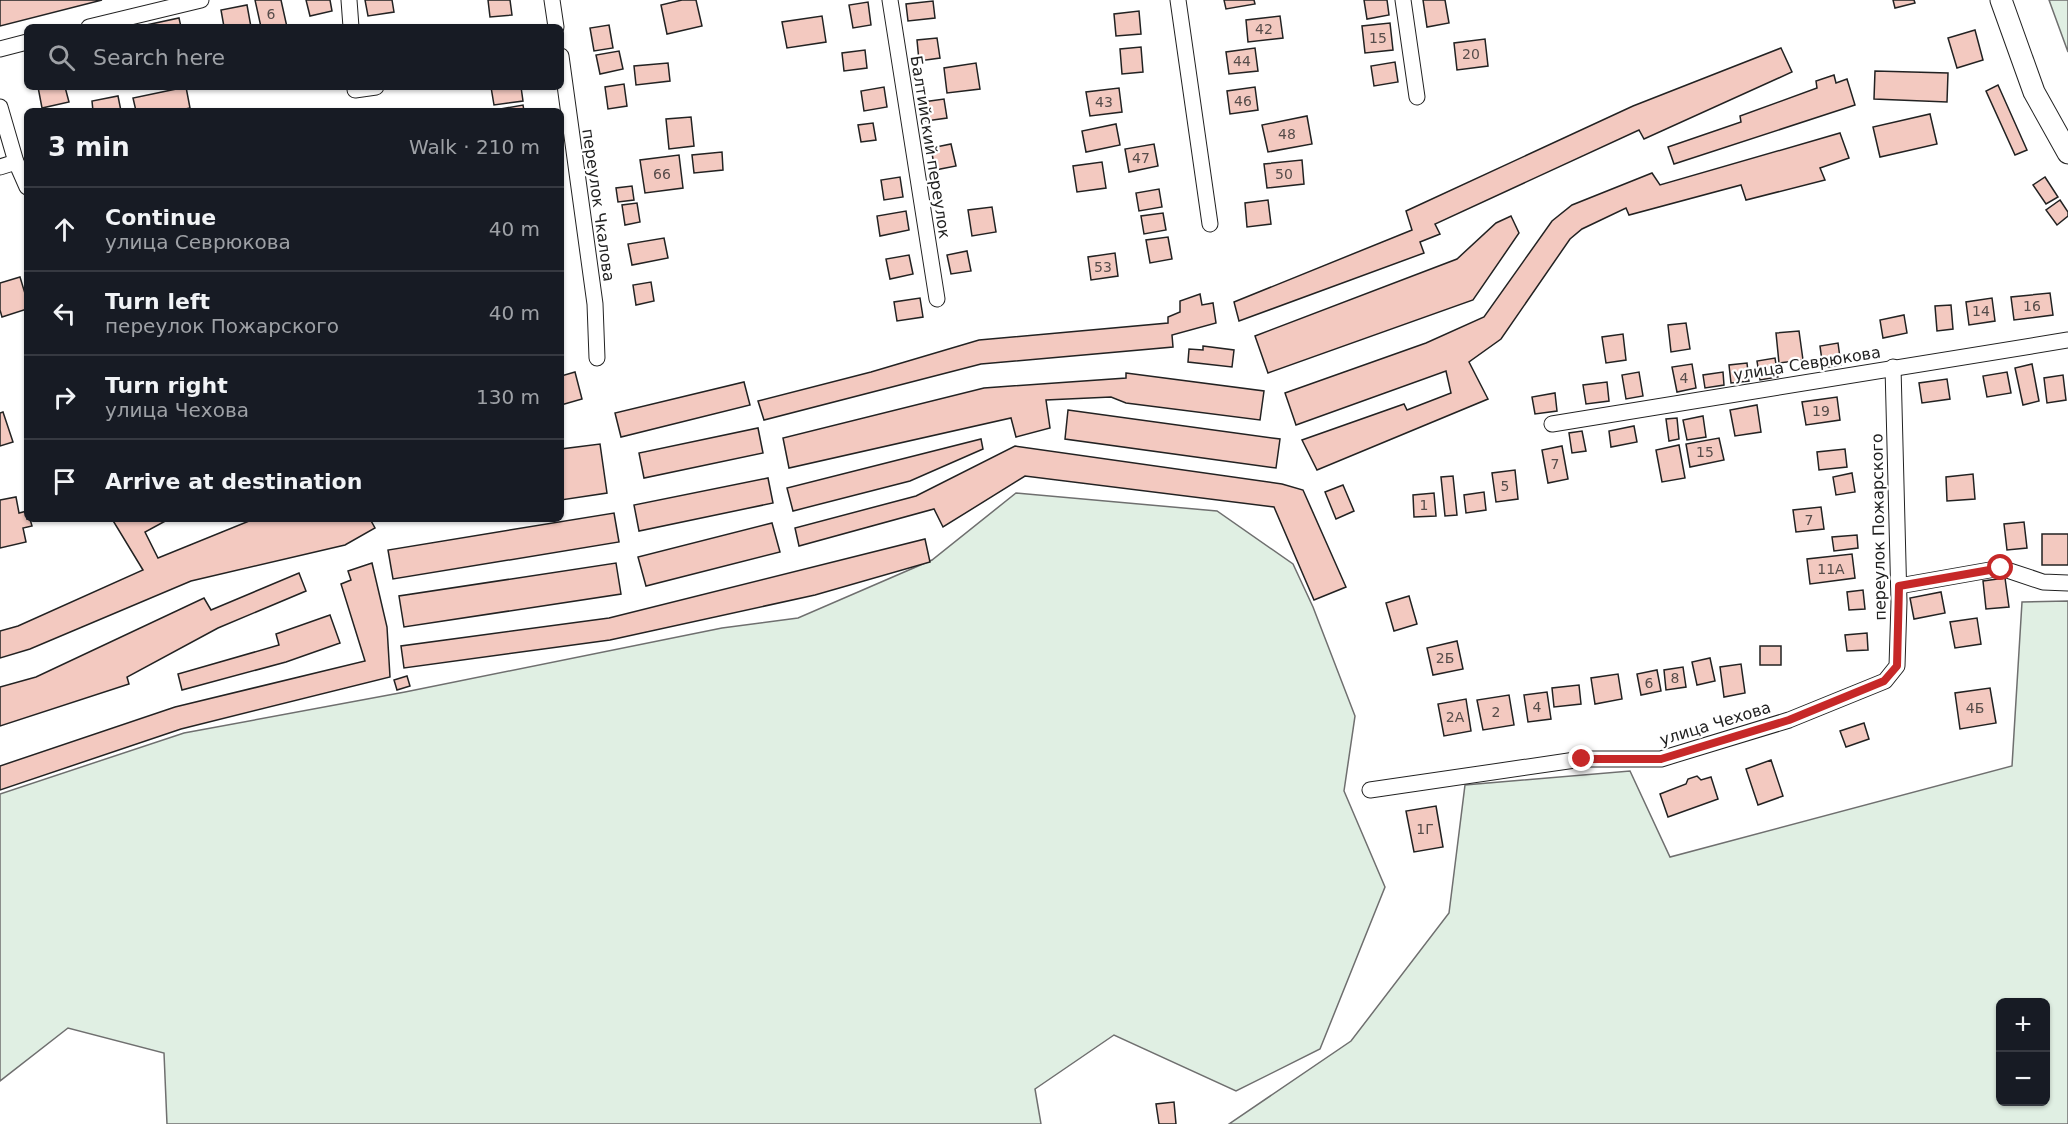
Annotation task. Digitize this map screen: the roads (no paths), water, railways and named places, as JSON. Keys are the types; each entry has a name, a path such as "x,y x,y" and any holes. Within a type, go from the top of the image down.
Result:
{"main road":[{"path":"2001,0 2034,92 2068,153"}],"street":[{"path":"101,24 201,0"},
{"path":"350,0 351,24"},
{"path":"552,0 556,24"},
{"name":"Балтийский переулок","path":"890,0 937,299"},
{"path":"1178,0 1210,224"},
{"path":"1403,0 1417,96"},
{"path":"0,48 24,43"},
{"name":"переулок Чкалова","path":"564,79 595,304 597,358"},
{"path":"0,107 16,162 24,180"},
{"path":"0,167 16,162"},
{"name":"улица Севрюкова","path":"1552,424 2068,340"},
{"name":"переулок Пожарского","path":"1884,681 1897,666 1899,586 1893,367"},
{"path":"1899,586 2001,568 2043,582 2068,583"},
{"name":"улица Чехова","path":"1370,790 1582,759 1661,759 1789,720 1884,681"}]}
